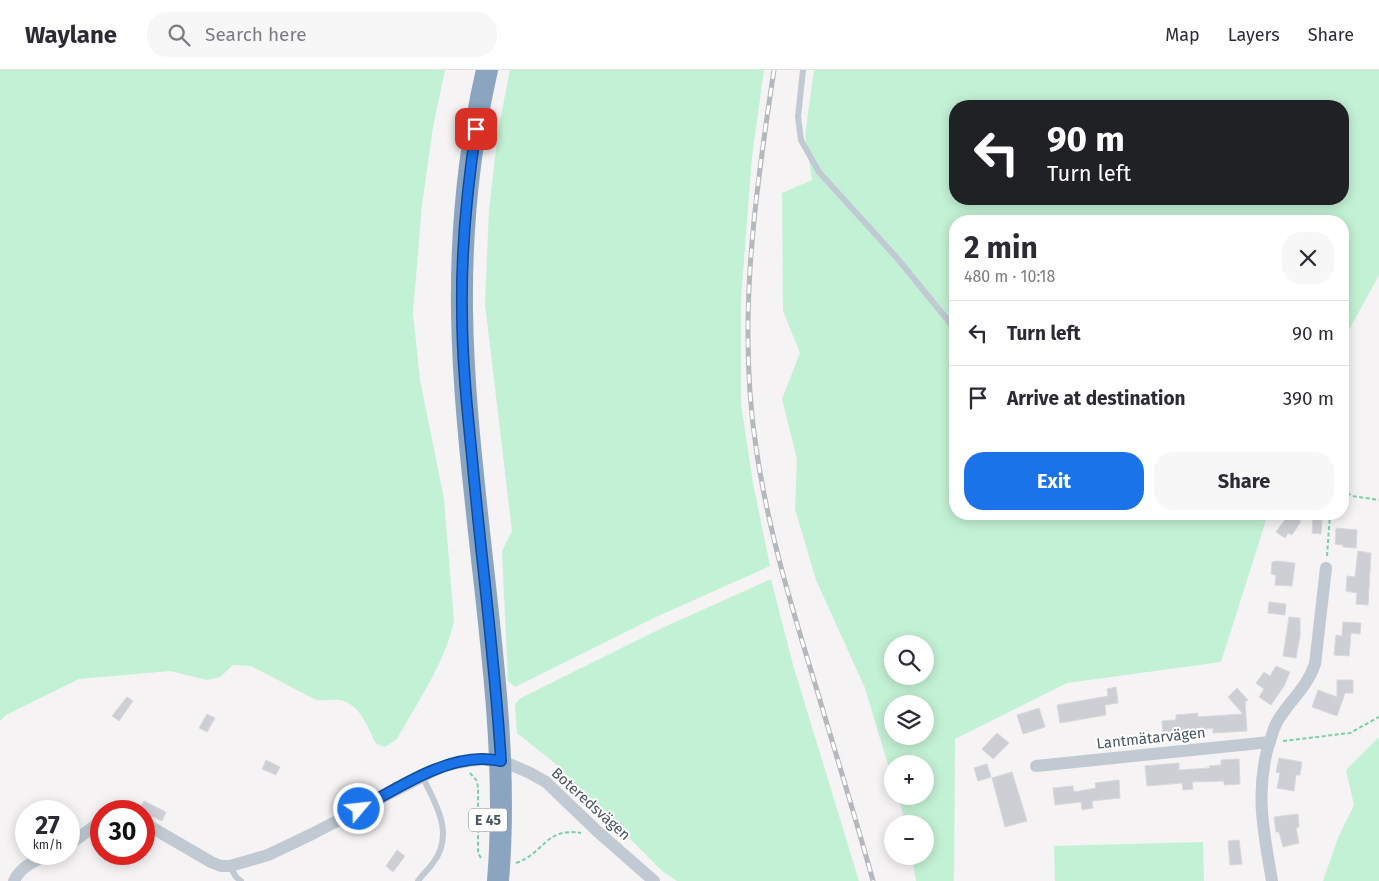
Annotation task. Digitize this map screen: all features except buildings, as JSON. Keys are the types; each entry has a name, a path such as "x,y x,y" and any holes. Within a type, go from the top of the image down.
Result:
{"highway":[{"name":"E 45","path":"477,70 463,148 456,204 452,310 457,408 479,651 502,808 498,881"},
{"name":"E 45","path":"484,881 497,700 468,414 462,309 466,204 476,129 487,70"}],"street":[{"path":"1272,881 1260,800 1263,766 1277,722 1304,685 1315,664 1326,568"},
{"name":"Lantmätarvägen","path":"1036,766 1270,742"},
{"path":"155,830 210,862 221,866 230,866 268,855 422,776 450,764 469,760 494,760"},
{"name":"Boteredsvägen","path":"494,760 515,766 546,782 597,831 654,881"},
{"path":"14,881 29,865"}],"lane":[{"path":"803,70 798,117 801,140 819,172 897,258 949,322"},
{"path":"418,881 439,853 444,836 440,815 422,776"},
{"path":"230,866 236,876 242,881"}],"path":[{"path":"1349,494 1379,500"},
{"path":"1326,568 1330,520"},
{"path":"1270,742 1350,733 1379,717"}],"green space":[{"path":"0,70 445,70 433,127 422,205 413,313 420,380 444,499 454,621 438,667 397,739 385,747 376,744 362,717 353,706 336,700 316,700 251,666 233,665 220,677 207,680 170,671 79,679 6,715 0,721"},
{"path":"510,70 764,70 752,157 741,299 741,404 753,483 770,566 656,617 515,687 508,681 502,551 512,531 485,304 489,210 498,131"},
{"path":"814,70 1379,70 1379,275 1349,330 1349,215 949,215 949,520 1266,520 1221,662 1067,683 955,739 954,881 916,881 913,865 934,865 934,815 903,815 901,805 934,805 934,755 885,755 865,688 816,580 795,509 797,459 782,399 800,353 783,311 782,193 812,180 805,135"},
{"path":"771,579 793,665 859,881 677,881 662,871 557,765 517,733 515,704 521,698 662,628"},
{"path":"1379,737 1379,881 1323,881 1338,838 1354,805 1346,770"},
{"path":"1203,842 1204,881 1055,881 1054,846"}],"railway":[{"path":"774,70 755,211 748,305 748,353 756,447 767,510 783,573 873,881"}],"route":[{"path":"359,809 422,776 450,764 481,759 501,761 497,700 466,397 463,345 463,256 466,204 476,129"}]}
